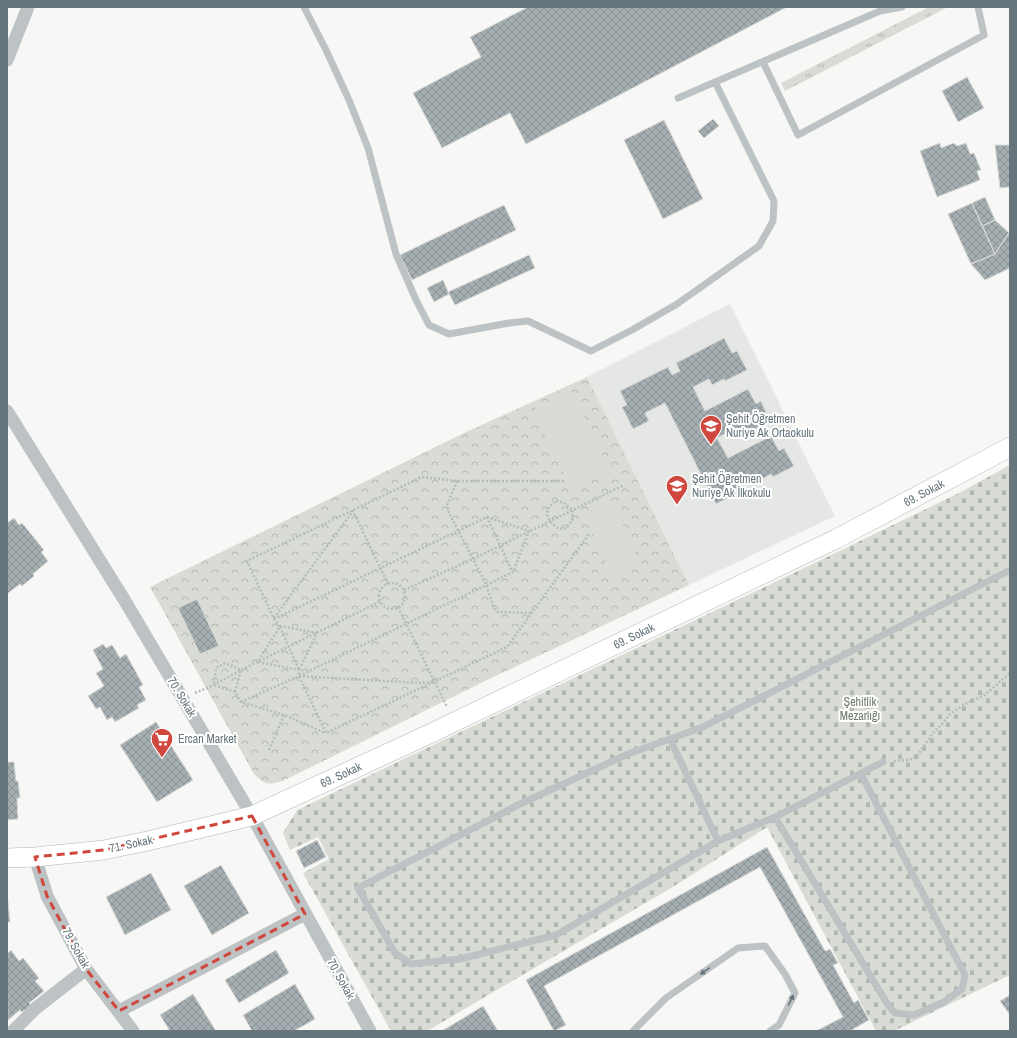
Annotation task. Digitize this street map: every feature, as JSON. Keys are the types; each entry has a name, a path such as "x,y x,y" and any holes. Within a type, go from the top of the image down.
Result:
{"street":[{"path":"7,60 28,7"},
{"name":"70. Sokak","path":"7,411 125,601 252,816 370,1031"},
{"name":"69. Sokak","path":"252,816 455,722 836,540 1010,447"},
{"name":"71. Sokak","path":"7,858 35,857 104,850 252,816"},
{"name":"79. Sokak","path":"35,857 47,896 86,969 133,1031"},
{"path":"119,1011 305,914"},
{"path":"13,1031 36,1008 86,969"}],"lane":[{"path":"304,7 349,100 368,148 396,254 416,300 429,325 449,334 528,321 591,351 632,330 677,304 759,246 773,221 774,201 715,82"},
{"path":"678,98 763,62 879,9 902,7"},
{"path":"763,62 798,135 984,35 978,7"},
{"path":"883,762 775,817 718,841 556,935 460,959 411,964 395,953 358,888 520,804 628,754 703,727 1010,570"},
{"path":"670,739 718,841"},
{"path":"775,817 888,1005 895,1014 914,1015 944,1002 962,989 965,975 861,774"},
{"path":"633,1031 666,998 738,948 765,946 785,974 794,993 779,1025 770,1031"}],"path":[{"path":"326,733 299,676 289,646 280,626 274,619 247,561 422,477 457,481 564,481"},
{"path":"457,481 447,505 449,513 486,584 494,608 498,612 532,613"},
{"path":"404,590 473,559 624,486"},
{"path":"556,502 564,503 573,510 572,521 566,528 559,528 549,522 547,514 550,505 556,502"},
{"path":"353,511 388,584"},
{"path":"274,619 353,511"},
{"path":"274,619 487,517 529,531"},
{"path":"487,517 513,572"},
{"path":"241,702 299,676 513,572 529,531"},
{"path":"214,685 235,692 241,702 284,715 326,733 507,647 589,534"},
{"path":"396,583 404,590 405,598 398,607 386,607 381,601 380,593 388,584 396,583"},
{"path":"182,698 214,685 241,670 381,601"},
{"path":"398,607 455,722"},
{"path":"280,626 317,632"},
{"path":"258,662 280,626"},
{"path":"298,670 317,632"},
{"path":"258,662 298,670"},
{"path":"214,685 216,668 225,663 241,670"},
{"path":"235,692 241,670"},
{"path":"883,762 910,760 917,756 933,733 950,714 965,704 985,695 1010,673"},
{"path":"299,676 419,683 435,682"},
{"path":"269,750 284,715"}],"highlighted area":[{"path":"252,816 305,914 119,1011 86,969 47,896 35,857 104,850"}],"shaded area":[{"name":"Şehit Öğretmen Nuriye Ak Ortaokulu","path":"730,304 835,516 689,585 587,377"}],"green space":[{"path":"929,7 948,7 785,91 781,83"},
{"path":"587,377 689,585 485,681 287,779 269,784 258,778 254,774 150,587 462,434"},
{"path":"572,392 611,472 572,490 533,410"},
{"name":"Şehitlik Mezarlığı","path":"1010,465 1010,975 894,1031 876,1031 767,827 671,888 427,1031 391,1031 303,873 329,859 318,837 290,850 283,833 297,810 800,570 959,493"},
{"path":"612,503 641,564 613,577 584,516"}],"building":[{"path":"528,7 787,7 526,144 510,113 442,148 413,93 481,57 470,37"},
{"path":"967,77 984,108 958,122 942,91"},
{"path":"713,119 719,126 704,138 698,131"},
{"path":"664,120 703,199 663,219 624,140"},
{"path":"940,143 941,148 954,143 957,146 966,143 970,154 974,153 981,170 977,171 980,180 937,197 920,151"},
{"path":"995,145 1010,145 1010,187 1000,188"},
{"path":"985,197 995,220 982,226 972,203"},
{"path":"972,203 995,254 971,264 948,214"},
{"path":"504,205 516,230 412,280 400,255"},
{"path":"995,220 1009,233 995,254 982,226"},
{"path":"1009,233 1010,268 985,280 971,264 995,254"},
{"path":"529,255 535,268 455,305 448,292"},
{"path":"443,280 449,294 434,302 427,288"},
{"path":"724,338 732,353 737,351 747,370 725,381 724,379 712,385 709,379 693,387 705,411 748,389 756,404 761,401 770,421 750,431 748,428 737,434 734,429 717,438 728,458 771,436 779,451 784,448 794,466 773,477 771,474 760,480 757,475 740,483 743,490 716,504 665,403 645,413 649,421 633,429 622,407 627,405 620,391 668,367 672,375 680,371 676,363"},
{"path":"14,518 19,525 22,523 44,550 41,552 48,561 22,586 20,584 7,594 7,523"},
{"path":"197,599 219,646 200,654 178,608"},
{"path":"103,644 106,648 112,645 120,658 126,654 143,685 139,687 146,700 137,705 139,708 115,722 112,717 107,720 100,707 96,709 88,696 104,686 96,673 103,669 93,650"},
{"path":"156,722 193,780 157,802 120,745"},
{"path":"7,762 14,762 16,781 18,781 20,798 17,798 18,819 7,820"},
{"path":"317,840 326,857 304,868 296,851"},
{"path":"767,847 825,951 830,949 838,963 833,965 854,1003 858,1000 869,1020 850,1031 816,1031 843,1017 760,867 544,986 566,1025 554,1031 526,980"},
{"path":"221,865 249,913 212,935 184,886"},
{"path":"151,873 171,910 125,935 106,897"},
{"path":"7,892 10,922 7,922"},
{"path":"11,950 19,961 23,958 39,978 35,981 44,991 29,1003 31,1005 22,1012 20,1010 8,1020 7,954"},
{"path":"276,950 289,973 239,1003 225,980"},
{"path":"295,984 315,1019 294,1031 252,1031 243,1015"},
{"path":"193,994 216,1031 170,1031 160,1015"},
{"path":"1010,995 1010,1015 1000,1001"},
{"path":"483,1006 498,1031 442,1031"}],"place":[{"name":"Şehit Öğretmen Nuriye Ak Ortaokulu","path":"711,446"},
{"name":"Şehit Öğretmen Nuriye Ak İlkokulu","path":"677,506"},
{"name":"Ercan Market","path":"162,758"}]}
